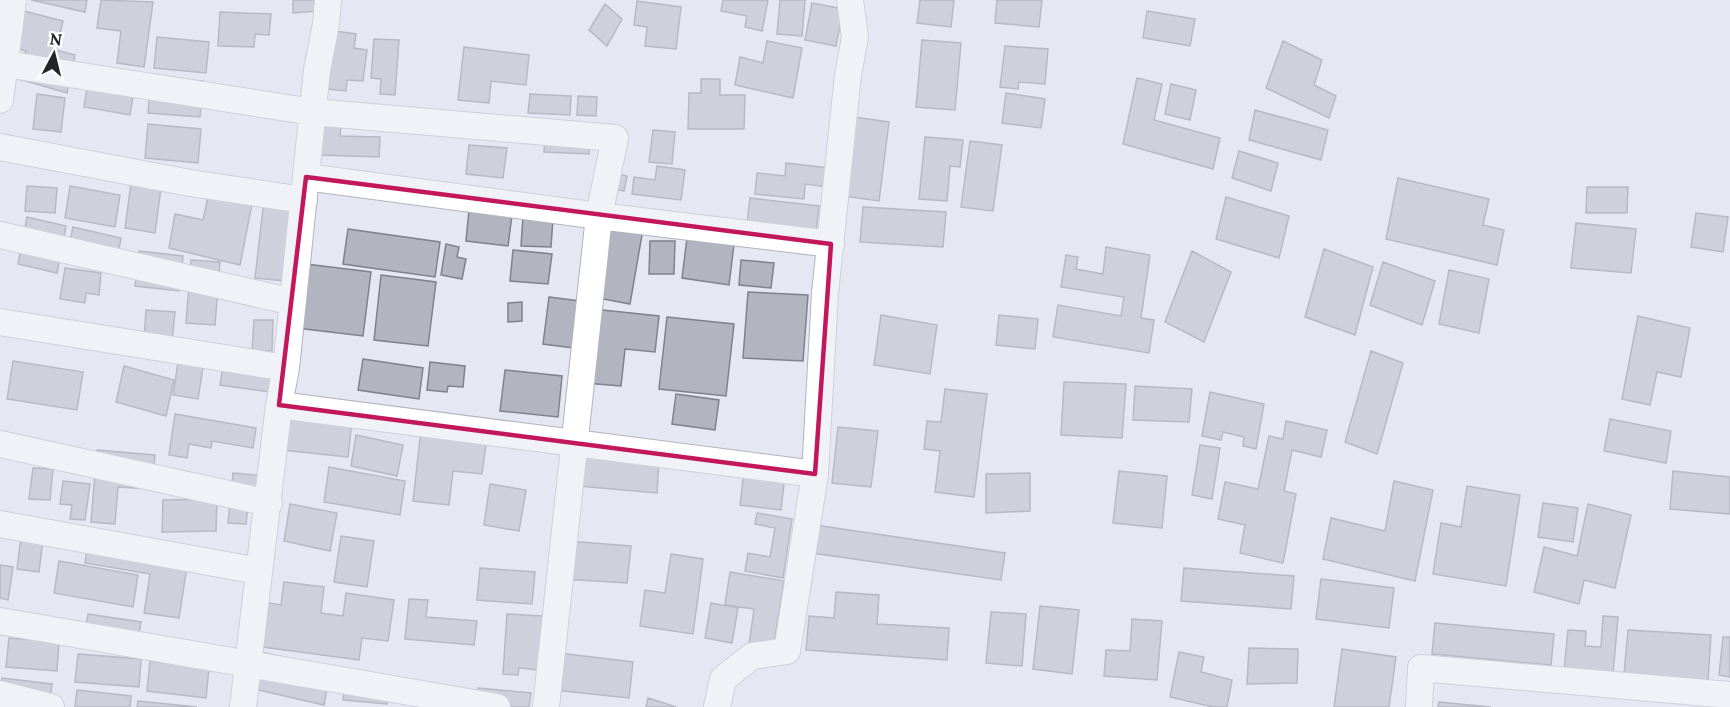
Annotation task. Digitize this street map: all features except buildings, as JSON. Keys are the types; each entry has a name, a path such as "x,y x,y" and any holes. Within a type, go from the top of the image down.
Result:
{"street":[{"path":"0,100 13,0"},
{"path":"243,707 279,405 294,302 313,112 328,0"},
{"path":"717,707 723,679 752,656 788,651 815,474 825,292 848,75 855,37 850,0"},
{"path":"5,64 313,112 615,138 599,216 546,707"},
{"path":"0,147 190,183 305,189 599,216 831,244"},
{"path":"0,236 294,302"},
{"path":"0,322 286,368"},
{"path":"279,405 815,474"},
{"path":"0,444 269,503"},
{"path":"0,524 260,571"},
{"path":"0,621 497,707"},
{"path":"1419,707 1421,668 1730,695"},
{"path":"0,694 51,707"}],"highlighted area":[{"path":"306,177 831,244 815,474 279,405"}]}
